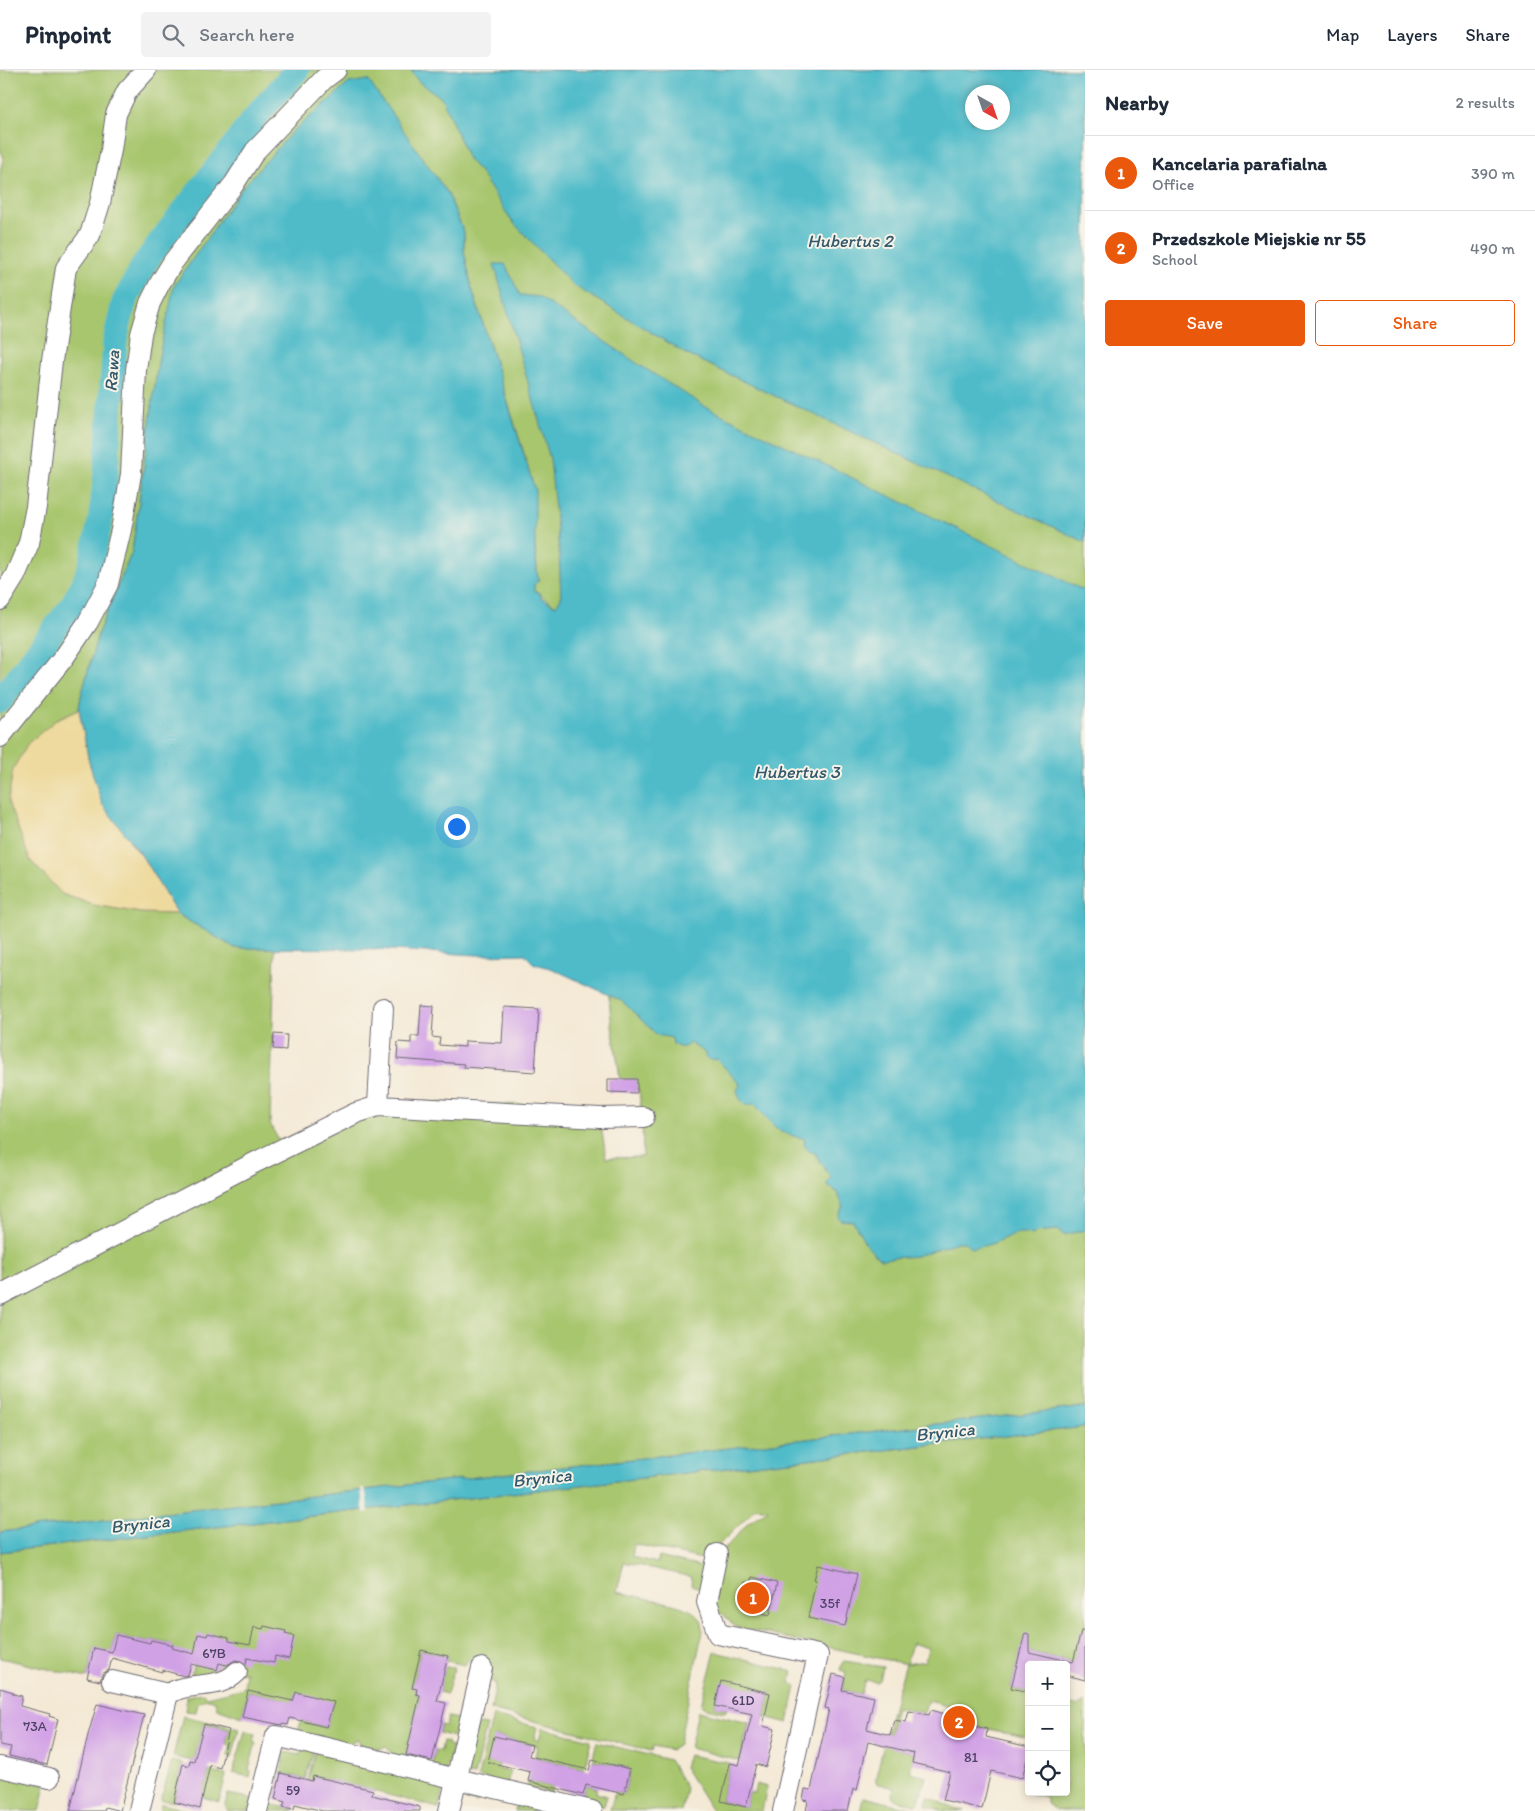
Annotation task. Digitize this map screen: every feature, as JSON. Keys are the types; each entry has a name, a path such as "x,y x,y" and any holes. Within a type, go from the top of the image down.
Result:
{"street":[{"path":"0,600 15,576 29,543 36,506 52,361 66,268 90,235 100,203 116,114 127,90 146,70"},
{"path":"0,738 65,656 88,622 108,584 121,530 131,474 136,370 140,334 150,303 160,283 172,262 234,184 255,151 324,79 336,70"},
{"path":"378,1106 383,1008"},
{"path":"0,1296 252,1164 356,1113 378,1106 600,1118 644,1117"},
{"path":"717,1554 707,1602 718,1634 818,1655 783,1811"},
{"path":"449,1811 482,1668"},
{"path":"112,1680 168,1694 180,1689 222,1683 230,1679 237,1672"},
{"path":"139,1811 168,1694"},
{"path":"257,1811 276,1736 592,1811"},
{"path":"0,1767 49,1778"}],"green space":[{"path":"0,70 290,70 244,123 133,273 120,301 114,322 102,475 93,543 79,581 63,609 0,694 0,171 3,159 0,148"},
{"path":"305,70 1085,70 1085,1407 0,1532 0,706 70,613 88,582 99,553 112,481 116,394 122,325 132,292 148,263 261,116","holes":["439,183 448,194 464,233 464,251 472,289 526,460 531,490 538,581 534,585 534,591 556,606 561,598 561,594 581,697 611,1019 621,1084 639,1090 641,1110 583,1106 446,1103 373,1099 279,1141 270,1124 275,948 235,948 177,914 141,913 94,905 62,894 30,860 28,743 57,719 79,709 99,631 132,552 159,356","642,1117 643,1157 606,1158 600,1118"]},
{"path":"1085,1427 1085,1639 1073,1662 1021,1650 1011,1688 1025,1691 1025,1737 962,1723 965,1710 927,1701 924,1713 896,1707 887,1746 914,1753 910,1772 926,1776 918,1803 916,1804 894,1799 892,1796 894,1788 876,1783 894,1703 906,1664 735,1627 722,1613 720,1614 713,1607 721,1553 748,1523 768,1509 757,1507 713,1551 707,1560 634,1544 632,1557 657,1563 659,1557 705,1568 704,1589 691,1585 692,1577 624,1562 617,1592 686,1608 699,1617 702,1624 703,1632 679,1744 671,1750 653,1746 651,1751 491,1710 496,1684 488,1679 477,1662 468,1659 465,1665 447,1661 447,1656 421,1650 412,1688 417,1689 416,1694 420,1695 406,1758 395,1759 386,1746 379,1749 360,1744 358,1739 343,1746 298,1732 301,1721 326,1727 333,1703 296,1693 292,1705 287,1700 248,1691 242,1717 217,1708 215,1701 209,1699 198,1703 196,1712 185,1711 187,1696 203,1693 206,1697 244,1688 246,1672 191,1677 194,1660 172,1648 172,1645 152,1640 150,1643 116,1635 112,1653 94,1648 87,1678 0,1658 0,1552","holes":["912,1643 928,1648 925,1661 906,1664"]},
{"path":"715,1652 793,1671 790,1683 796,1686 788,1723 765,1717 770,1693 721,1682 715,1706 727,1709 725,1712 701,1705"},
{"path":"844,1661 883,1667 880,1680 876,1682 865,1680 861,1694 842,1690 846,1672 840,1670"},
{"path":"445,1667 454,1668 447,1694 439,1692"},
{"path":"1085,1702 1085,1811 1055,1810 1046,1803 1046,1797 1042,1796 1070,1796 1070,1703 1078,1706"},
{"path":"698,1711 749,1723 740,1761 690,1748"},
{"path":"183,1716 239,1729 232,1758 228,1756 231,1746 226,1744 229,1730 204,1724 194,1761 173,1757"},
{"path":"493,1716 537,1727 534,1739 539,1740 542,1728 591,1740 584,1769 535,1757 537,1746 495,1736 488,1761 499,1764 498,1769 510,1772 507,1784 478,1777"},
{"path":"448,1717 458,1719 453,1737 439,1733 441,1725 446,1726"},
{"path":"477,1725 487,1725 474,1776 465,1774"},
{"path":"245,1731 256,1734 254,1741 256,1742 249,1770 251,1771 250,1777 233,1773"},
{"path":"443,1741 452,1747 446,1771 432,1764 435,1750 441,1751"},
{"path":"597,1742 669,1760 686,1788 681,1811 610,1810 615,1792 624,1794 630,1769 592,1760"},
{"path":"303,1748 314,1750 305,1779 281,1773 285,1752 300,1755"},
{"path":"315,1752 444,1782 439,1808 314,1776 312,1781 308,1780"},
{"path":"688,1755 730,1763 721,1801 746,1807 749,1793 754,1793 756,1784 767,1787 762,1811 712,1811 684,1767"},
{"path":"172,1761 183,1764 174,1802 161,1800"},
{"path":"209,1771 226,1775 219,1802 202,1797"},
{"path":"0,1772 46,1784 40,1811 0,1811"},
{"path":"528,1781 553,1787 551,1793 526,1787"},
{"path":"586,1785 597,1788 596,1793 607,1796 604,1806 600,1807 581,1803"},
{"path":"465,1787 480,1791 477,1803 461,1798"},
{"path":"228,1794 254,1799 251,1811 228,1811 225,1805"},
{"path":"863,1797 913,1809 910,1811 860,1811"},
{"path":"928,1797 950,1807 965,1811 943,1811 926,1805"},
{"path":"517,1801 536,1803 534,1811 515,1811"},
{"path":"262,1803 294,1809 294,1811 260,1811"},
{"path":"161,1804 192,1811 160,1811"}],"sand":[{"path":"79,709 89,762 132,845 142,856 177,914 141,913 94,905 62,894 30,860 8,802 13,769 28,743 57,719"}],"water":[{"name":"Hubertus 2","path":"412,70 1085,70 1085,542 688,355 573,285 511,220 480,172 468,159 442,98 419,82"},
{"name":"Hubertus 3","path":"368,80 448,194 464,233 464,251 472,289 535,490 535,550 538,581 534,585 534,591 540,593 541,598 556,606 561,598 559,550 550,459 494,264 505,264 520,295 539,297 704,406 1085,591 1085,1230 1064,1235 1058,1230 1036,1232 1033,1235 1021,1233 991,1244 971,1248 965,1242 957,1242 916,1256 880,1259 866,1244 853,1221 840,1220 838,1216 843,1206 837,1192 826,1185 831,1178 814,1152 810,1152 804,1145 805,1139 787,1134 776,1128 755,1104 746,1105 740,1099 737,1091 740,1084 717,1059 710,1060 705,1057 705,1053 690,1043 684,1047 679,1047 673,1044 672,1038 657,1035 622,1001 553,969 533,963 525,954 476,955 376,949 235,948 177,914 142,856 102,804 89,762 79,709 99,631 132,552 159,356 174,286 242,188 293,131 349,83"},
{"name":"Brynica","path":"1085,1407 1085,1427 0,1552 0,1532"}],"pier":[{"path":"361,1488 365,1488 369,1512 364,1513"}],"building":[{"path":"421,1005 434,1006 432,1037 440,1038 439,1045 465,1047 465,1041 502,1043 504,1007 539,1009 535,1072 463,1067 464,1064 397,1059 398,1042 411,1043 411,1036 419,1036"},
{"path":"274,1034 287,1035 286,1050 273,1049"},
{"path":"608,1079 637,1079 637,1093 608,1092"},
{"path":"818,1565 857,1574 845,1626 808,1618"},
{"path":"752,1577 777,1583 770,1615 745,1609 748,1595 742,1594 745,1582 750,1583"},
{"path":"264,1626 286,1631 285,1634 294,1636 289,1659 275,1656 274,1663 247,1658 246,1664 235,1660 227,1665 219,1663 217,1670 191,1664 188,1675 184,1676 112,1658 109,1670 103,1673 100,1681 87,1678 94,1648 112,1652 116,1635 150,1643 151,1640 173,1645 172,1648 194,1654 198,1634 207,1636 208,1633 229,1638 229,1641 250,1645 254,1627 263,1629"},
{"path":"1081,1631 1085,1631 1085,1680 1070,1676 1070,1661 1073,1662"},
{"path":"1025,1633 1029,1634 1029,1652 1069,1661 1025,1661 1025,1691 1011,1688"},
{"path":"421,1650 448,1656 437,1701 446,1703 432,1761 406,1755 420,1695 416,1694 417,1689 412,1688"},
{"path":"833,1674 845,1677 842,1690 874,1697 867,1729 890,1735 894,1720 906,1722 909,1711 929,1715 931,1710 949,1715 951,1708 965,1711 962,1723 987,1729 986,1737 1025,1746 1025,1767 1022,1778 991,1771 982,1809 943,1800 950,1772 912,1763 914,1753 868,1742 857,1790 853,1789 848,1811 806,1811 808,1801 803,1800 805,1789 811,1790 829,1709 825,1708"},
{"path":"721,1681 770,1693 763,1726 775,1729 766,1767 756,1764 746,1807 721,1801 730,1763 739,1765 752,1714 715,1706"},
{"path":"0,1688 22,1696 20,1706 50,1714 49,1716 58,1719 47,1765 9,1756 11,1747 0,1745"},
{"path":"248,1691 293,1701 296,1692 334,1702 326,1727 290,1718 288,1725 282,1725 242,1717"},
{"path":"97,1704 144,1715 120,1811 105,1807 104,1811 70,1811 88,1735"},
{"path":"204,1724 229,1730 220,1768 210,1765 200,1809 174,1802 183,1764 189,1766 190,1760 194,1761"},
{"path":"494,1736 532,1745 529,1756 589,1770 592,1760 630,1769 624,1794 586,1785 583,1795 528,1781 530,1772 488,1762"},
{"path":"281,1773 312,1781 313,1776 373,1790 372,1795 420,1807 420,1811 323,1811 295,1804 294,1809 283,1807 285,1802 275,1799"}],"waterway":[{"name":"Rawa","path":"0,701 71,607 91,565 101,516 106,473 115,341 124,302 144,264 160,242 257,115 297,70"}],"place":[{"name":"Kancelaria parafialna","path":"753,1598"},
{"name":"Przedszkole Miejskie nr 55","path":"959,1722"}]}
